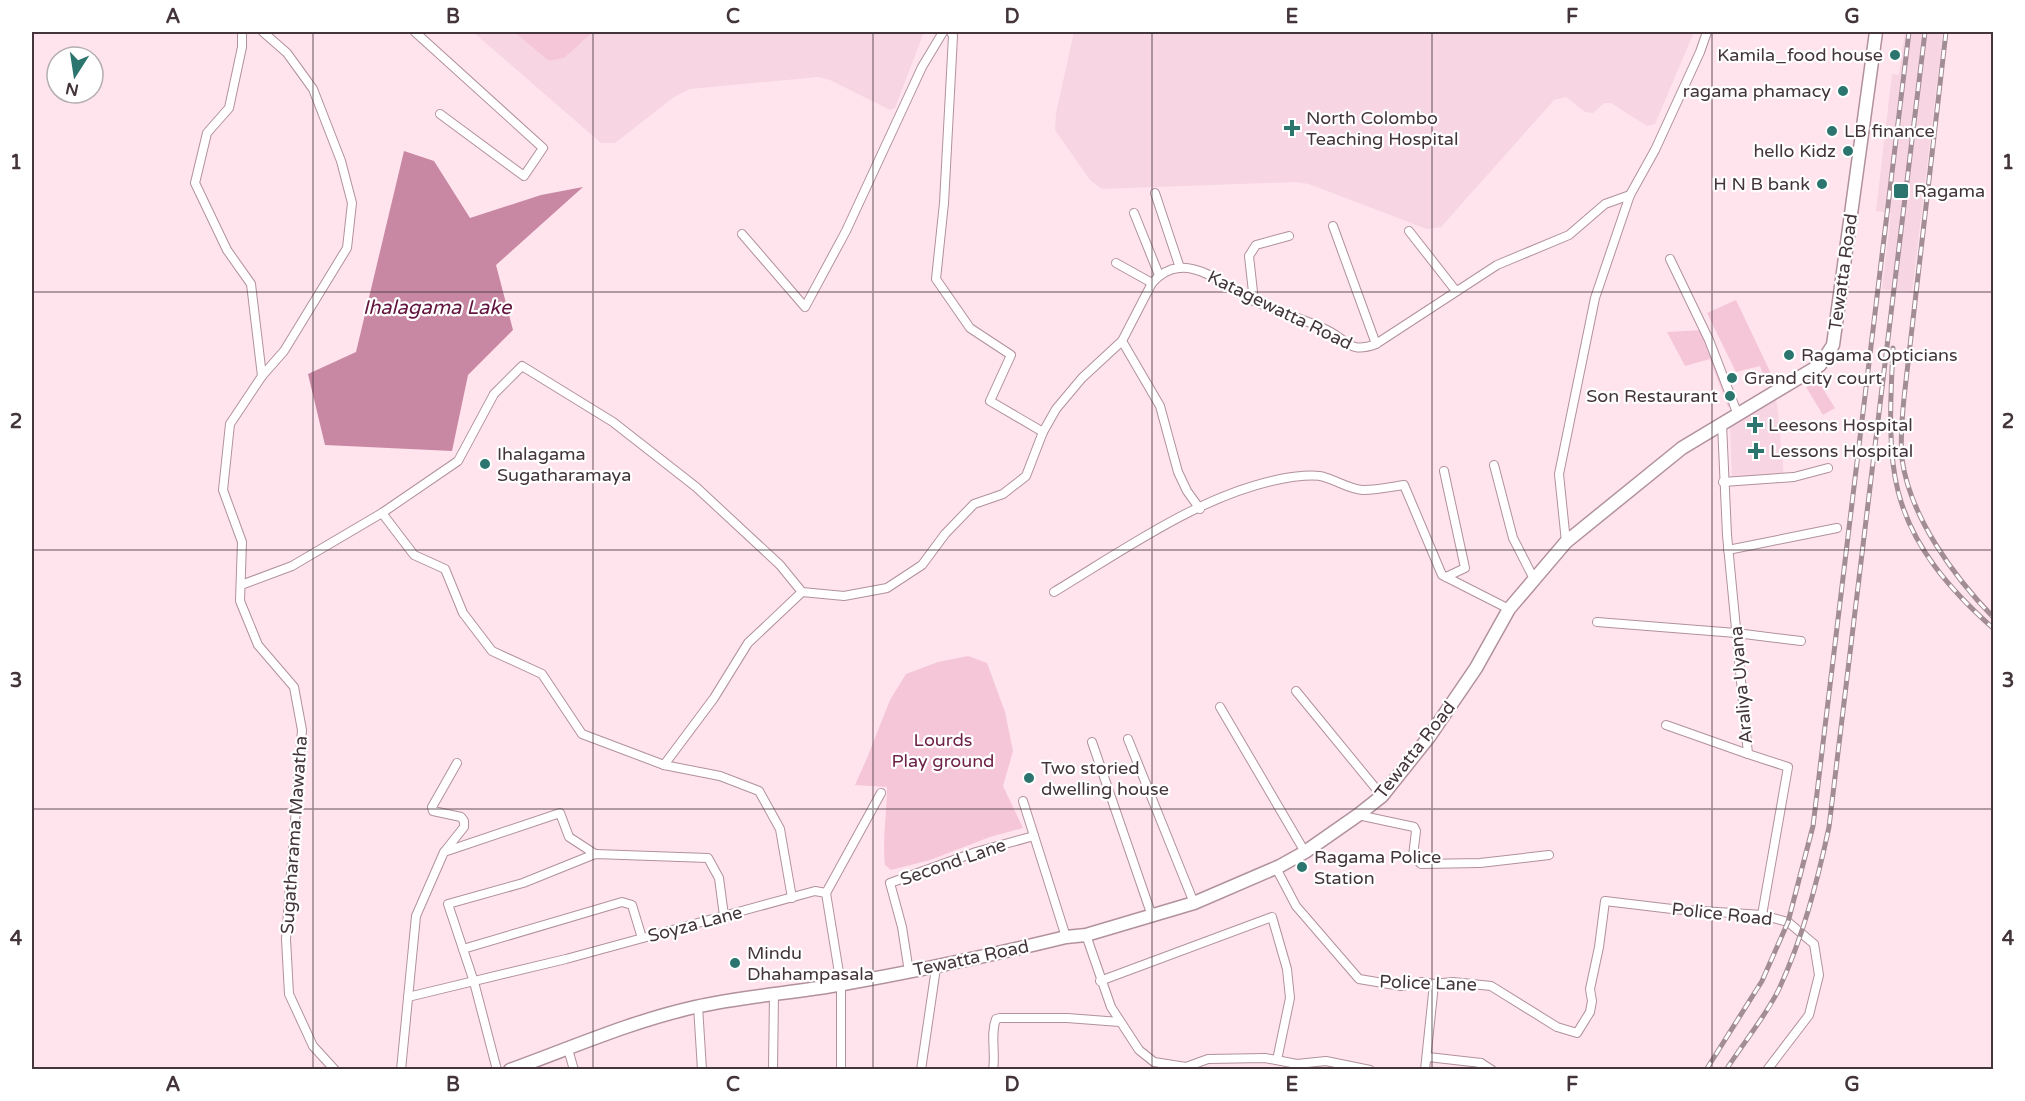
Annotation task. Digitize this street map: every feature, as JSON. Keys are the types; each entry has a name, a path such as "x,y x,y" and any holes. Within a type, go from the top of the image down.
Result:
{"main road":[{"name":"Tewatta Road","path":"510,1070 698,1006 774,993 841,985 936,968 1066,937 1086,935 1152,916 1194,903 1276,868 1305,852 1358,815 1382,796 1429,737 1476,668 1509,609 1566,543 1682,448 1820,365 1833,345 1876,32"}],"street":[{"path":"242,32 242,47 230,108 207,133 195,183 227,250 250,284 262,376"},
{"name":"Sugatharama Mawatha","path":"263,32 287,53 313,89 341,161 352,203 347,248 284,351 262,376 230,424 223,490 242,542 240,601 258,645 294,687 302,730 286,939 289,994 313,1046 335,1070"},
{"path":"415,32 543,148 524,176 440,114"},
{"path":"742,234 805,306 846,231 922,67 943,32"},
{"path":"951,32 944,203 936,279 970,328 1011,355 990,401 1043,432"},
{"path":"1566,543 1559,474 1595,298 1630,195 1655,150 1707,32"},
{"path":"241,585 292,566 382,513 458,461 494,394 522,366 613,422 696,488 780,565 802,592 844,596 887,588 922,565 945,534 974,504 1003,494 1026,476 1043,432 1056,409 1082,378 1122,341 1152,282 1159,275 1180,268 1155,193"},
{"name":"Katagewatta Road","path":"1180,268 1199,270 1254,301 1329,331 1350,345 1363,349 1376,344 1497,265 1569,235 1605,204 1630,195"},
{"path":"1134,213 1159,275"},
{"path":"1333,226 1376,344"},
{"path":"1409,231 1456,291"},
{"path":"1254,301 1249,256 1256,245 1289,236"},
{"path":"1670,259 1709,340 1738,415"},
{"path":"1116,263 1152,282"},
{"path":"1122,341 1160,406 1178,472 1187,491 1200,509"},
{"name":"Araliya Uyana","path":"1722,424 1728,550 1748,754 1788,768 1762,915"},
{"path":"1494,465 1514,538 1534,579"},
{"path":"1723,482 1794,477 1828,468"},
{"path":"1444,471 1465,568 1446,577"},
{"path":"1054,592 1170,522 1241,489 1293,477 1322,476 1363,490 1404,485 1442,575 1509,609"},
{"path":"382,513 414,555 445,569 463,614 492,651 542,674 582,734 664,765 720,776 759,791 780,829 792,898"},
{"path":"1728,550 1837,528"},
{"path":"664,765 714,698 748,643 802,592"},
{"path":"1597,622 1736,633 1801,641"},
{"path":"1296,691 1382,796"},
{"path":"1220,707 1305,852"},
{"path":"1666,725 1748,754"},
{"path":"1128,739 1194,903"},
{"path":"1092,742 1152,916"},
{"path":"401,1070 416,916 444,852 464,827 461,817 433,811 432,807 457,763"},
{"path":"841,1070 841,985 826,893 881,793"},
{"path":"1023,801 1066,937"},
{"path":"444,852 560,813 569,837 595,854"},
{"path":"1358,815 1414,827 1416,831 1413,856 1421,864 1480,863 1549,855"},
{"name":"Second Lane","path":"909,972 902,927 890,883 976,852 1034,836"},
{"path":"497,1070 474,982 448,904 523,883 595,854 708,858 719,878 724,916"},
{"name":"Police Lane","path":"1276,868 1296,906 1359,979 1401,986 1422,982 1491,986 1557,1027 1577,1033 1590,1012 1592,1001 1590,989"},
{"name":"Soyza Lane","path":"408,997 474,982 815,891 826,893"},
{"name":"Police Road","path":"1590,989 1599,947 1605,901 1672,909 1762,915 1788,922 1814,944 1820,975 1809,1016 1767,1070"},
{"path":"463,949 622,902 632,905 642,938"},
{"path":"1100,981 1272,918 1287,969 1290,998 1277,1060"},
{"path":"1086,935 1100,981 1111,1007 1152,1066 1186,1067 1208,1059 1265,1058 1297,1064 1326,1061 1368,1069"},
{"path":"921,1070 936,968"},
{"path":"1425,1070 1434,984"},
{"path":"773,1070 774,993"},
{"path":"698,1006 702,1070"},
{"path":"993,1070 996,1019 1067,1018 1120,1022"},
{"path":"568,1049 574,1070"},
{"path":"1428,1057 1492,1070"},
{"path":"1265,1058 1266,1070"}],"shaded area":[{"path":"473,32 514,32 549,61 564,58 593,32 924,32 895,108 890,110 830,80 818,77 690,89 674,97 615,143 601,143"},
{"name":"North Colombo Teaching Hospital","path":"1074,32 1694,32 1655,124 1647,126 1611,103 1604,103 1593,113 1585,112 1566,97 1554,100 1441,227 1427,229 1309,184 1295,182 1102,189 1090,180 1055,130 1056,113"},
{"name":"Ragama","path":"1905,32 1943,32 1912,293 1882,289 1891,213 1876,211 1892,74 1899,75"},
{"name":"Lessons Hospital","path":"1774,397 1777,403 1784,477 1732,480 1730,425"}],"green space":[{"path":"514,32 593,32 564,58 549,61"},
{"path":"1736,300 1774,380 1767,385 1760,366 1736,372 1707,313"},
{"path":"1704,330 1732,405 1728,407 1710,359 1685,366 1667,332"},
{"path":"1818,375 1823,377 1820,384 1835,408 1823,415 1806,387 1808,386 1805,381"},
{"name":"Lourds Play ground","path":"968,656 987,663 1005,712 1013,751 1003,786 1023,828 990,837 930,860 891,870 885,865 884,855 887,787 855,785 890,700 906,674 938,662"}],"water":[{"name":"Ihalagama Lake","path":"404,151 434,161 470,218 541,195 583,187 496,265 513,330 468,375 452,451 325,445 308,374 356,352"}],"railway":[{"path":"1706,1070 1762,981 1788,922 1813,826 1909,32"},
{"path":"1726,1070 1768,1009 1788,969 1820,869 1829,827 1925,32"},
{"path":"1946,32 1904,398 1902,459 1914,503 1936,545 1964,584 1994,618"},
{"path":"1893,348 1892,457 1904,511 1913,531 1935,567 1994,629"}],"place":[{"name":"Kamila_food house","path":"1895,55"},
{"name":"ragama phamacy","path":"1843,91"},
{"name":"North Colombo Teaching Hospital","path":"1292,128"},
{"name":"LB finance","path":"1832,131"},
{"name":"hello Kidz","path":"1848,151"},
{"name":"H N B bank","path":"1822,184"},
{"name":"Ragama","path":"1901,191"},
{"name":"Ragama Opticians","path":"1789,355"},
{"name":"Grand city court","path":"1732,378"},
{"name":"Son Restaurant","path":"1730,396"},
{"name":"Leesons Hospital","path":"1755,425"},
{"name":"Lessons Hospital","path":"1756,451"},
{"name":"Ihalagama Sugatharamaya","path":"485,464"},
{"name":"Two storied dwelling house","path":"1029,778"},
{"name":"Ragama Police Station","path":"1302,867"},
{"name":"Mindu Dhahampasala","path":"735,963"}]}
